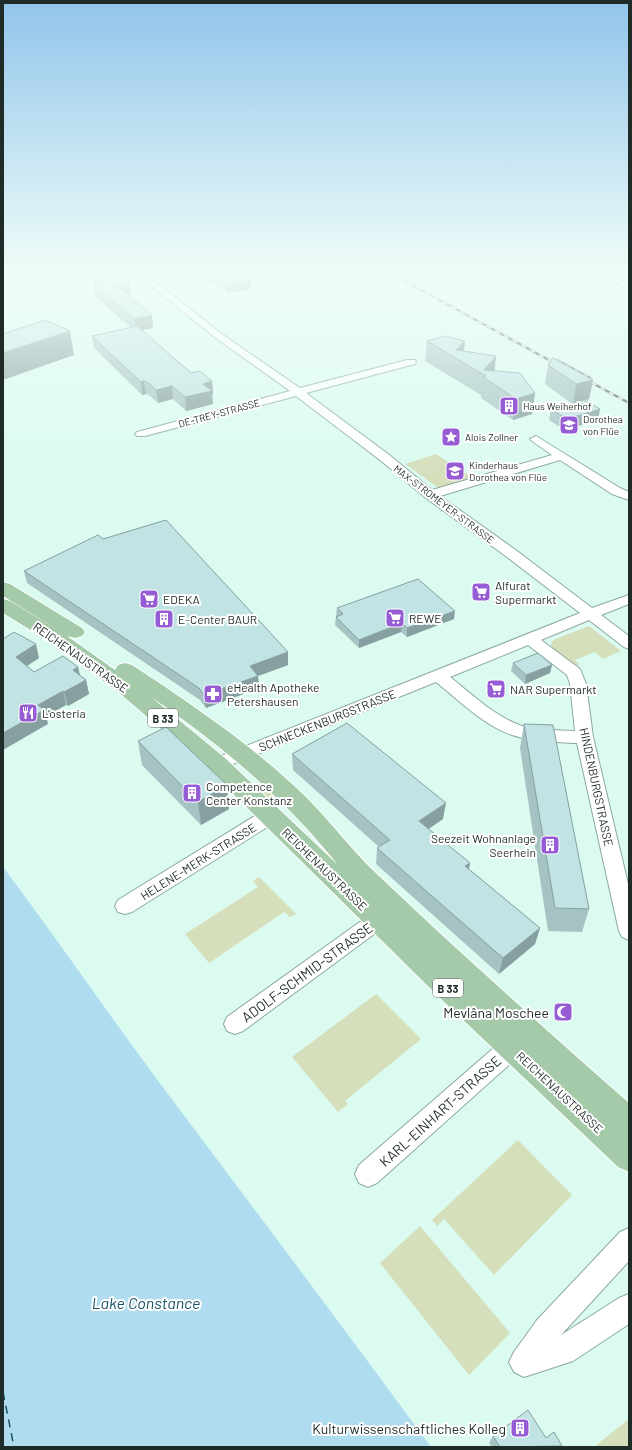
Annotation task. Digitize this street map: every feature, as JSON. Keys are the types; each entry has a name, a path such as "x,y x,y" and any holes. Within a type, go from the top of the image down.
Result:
{"main road":[{"name":"REICHENAUSTRASSE","path":"3,588 74,632 133,676 197,718 242,754 306,812 361,875 468,978 629,1124"},
{"name":"REICHENAUSTRASSE","path":"3,605 60,640 124,686 216,764 378,920 629,1156"},
{"path":"270,816 278,812 290,810 306,812"}],"street":[{"name":"MAX-STROMEYER-STRASSE","path":"225,341 298,392 384,457 430,495 512,554 629,644"},
{"path":"298,392 411,362"},
{"name":"DE-TREY-STRASSE","path":"140,434 298,392"},
{"path":"536,439 616,491 629,496"},
{"path":"430,495 561,456"},
{"name":"SCHNECKENBURGSTRASSE","path":"216,764 437,675 591,616 629,599"},
{"name":"HINDENBURGSTRASSE","path":"530,639 574,673 578,684 584,737 629,931"},
{"path":"437,675 503,724 516,730 554,736 584,737"},
{"name":"HELENE-MERK-STRASSE","path":"125,906 270,816"},
{"name":"ADOLF-SCHMID-STRASSE","path":"235,1024 378,920"},
{"name":"KARL-EINHART-STRASSE","path":"368,1174 512,1047"},
{"path":"626,1251 548,1330 524,1362 563,1351 629,1308"}],"green space":[{"path":"436,454 473,478 440,489 405,464"},
{"path":"589,626 621,651 603,659 595,652 575,660 580,665 576,665 552,648 551,644 553,640"},
{"path":"267,785 284,804 271,807 255,791"},
{"path":"259,877 296,914 290,917 284,912 209,963 185,934 258,887 253,881"},
{"path":"376,994 421,1039 345,1101 348,1104 338,1112 292,1057"},
{"path":"518,1140 572,1195 494,1275 444,1219 437,1226 432,1220"},
{"path":"420,1226 510,1333 469,1375 380,1263"},
{"path":"629,1419 629,1447 594,1447"}],"water":[{"name":"Lake Constance","path":"3,867 156,1078 431,1447 3,1447"}],"building":[{"path":"3,341 41,341 3,353"},
{"path":"97,341 154,341 191,373 200,371 212,381 203,384 212,391 185,397 172,386 156,390 149,383 144,381 141,382"},
{"path":"427,341 465,341 456,350 496,356 484,370 520,373 535,393 516,399 483,377 486,376"},
{"path":"553,358 593,380 576,384 548,365"},
{"path":"584,400 600,409 567,419 551,409"},
{"name":"E-Center BAUR","path":"166,520 288,652 250,666 258,676 204,695 199,688 24,571 98,535 103,539"},
{"name":"REWE","path":"418,579 455,611 407,628 402,623 359,640 336,617 343,614 337,608"},
{"path":"14,632 36,644 16,657 34,672 63,656 78,667 73,670 86,680 38,705 44,710 3,733 3,639"},
{"path":"538,653 552,665 526,675 513,663"},
{"path":"347,723 446,803 419,821 470,863 465,866 540,928 503,958 377,848 390,840 292,754"},
{"path":"524,724 553,725 589,909 555,908"},
{"path":"166,727 227,785 198,802 138,741"},
{"name":"Kulturwissenschaftliches Kolleg","path":"528,1410 546,1438 554,1432 562,1446 500,1447 493,1436"}],"ferry route":[{"path":"3,1392 14,1447"}],"railway":[{"path":"514,341 560,366"},
{"path":"557,360 590,378"},
{"path":"583,378 629,403"}],"place":[{"name":"Haus Weiherhof","path":"509,406"},
{"name":"Dorothea von Flüe","path":"569,425"},
{"name":"Alois Zollner","path":"451,437"},
{"name":"Kinderhaus Dorothea von Flüe","path":"455,471"},
{"name":"Alfurat Supermarkt","path":"481,592"},
{"name":"EDEKA","path":"149,599"},
{"name":"REWE","path":"395,618"},
{"name":"E-Center BAUR","path":"164,619"},
{"name":"NAR Supermarkt","path":"496,689"},
{"name":"eHealth Apotheke Petershausen","path":"213,694"},
{"name":"L'osteria","path":"28,713"},
{"name":"Competence Center Konstanz","path":"192,793"},
{"name":"Seezeit Wohnanlage Seerhein","path":"550,845"},
{"name":"Mevlâna Moschee","path":"563,1012"},
{"name":"Kulturwissenschaftliches Kolleg","path":"520,1428"}]}
